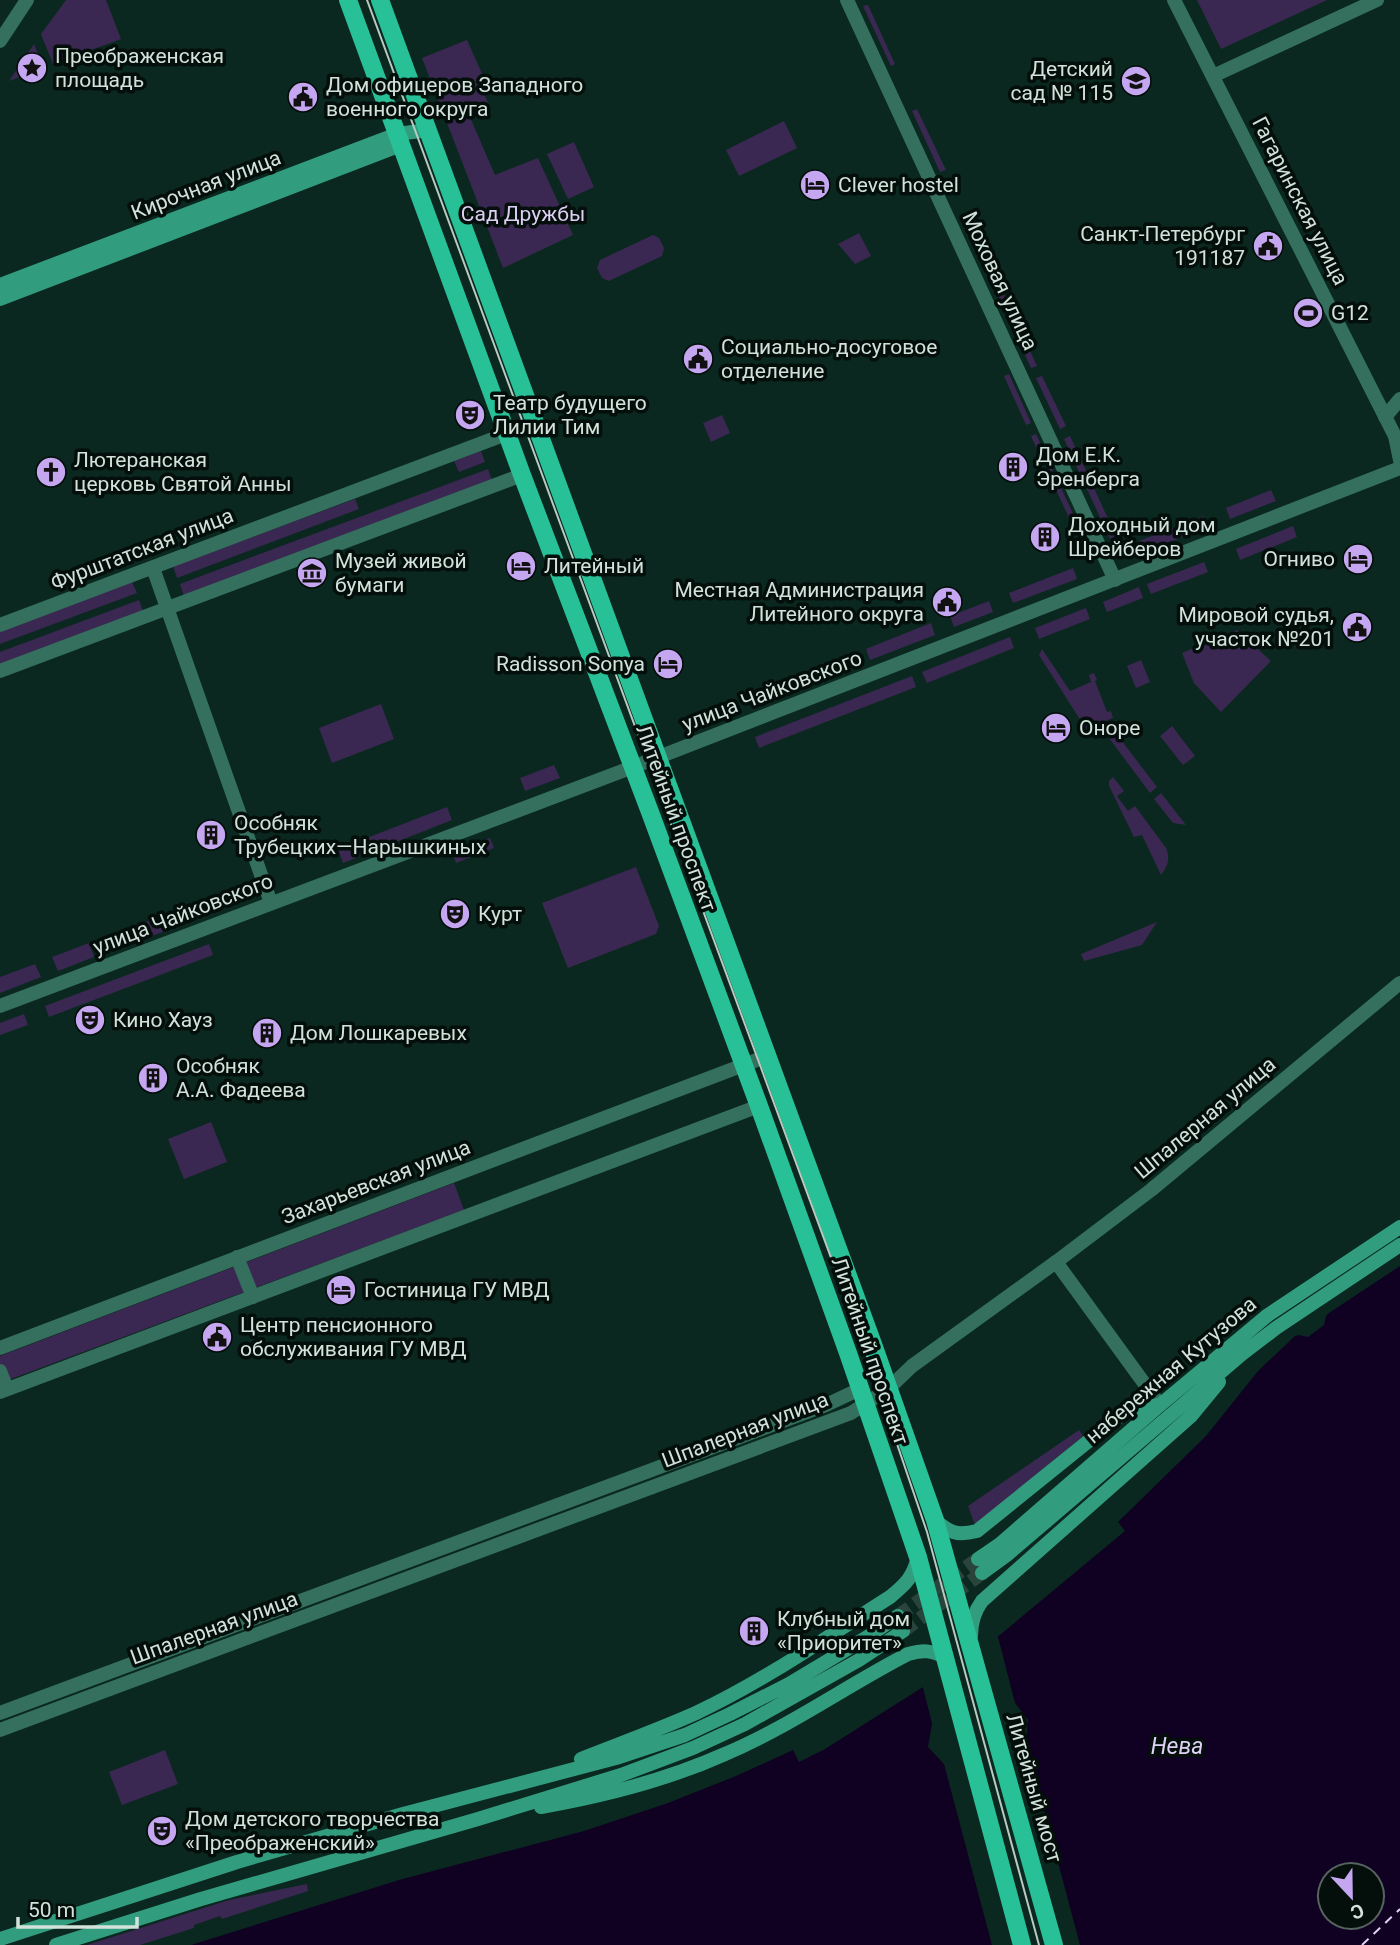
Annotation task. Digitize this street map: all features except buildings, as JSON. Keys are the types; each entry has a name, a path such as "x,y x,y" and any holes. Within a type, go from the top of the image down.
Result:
{"main road":[{"name":"Литейный проспект","path":"348,0 522,475 759,1106 918,1557 945,1657"},
{"name":"Литейный проспект","path":"380,0 873,1343 935,1520 971,1643"},
{"name":"Кирочная улица","path":"0,285 428,130"},
{"name":"Кирочная улица","path":"0,299 399,140"},
{"name":"набережная Кутузова","path":"1400,1227 1268,1315 1000,1544 980,1566 1009,1554 1242,1354 1276,1328 1400,1245"},
{"path":"971,1643 971,1624 982,1601 1191,1416 1242,1354"},
{"path":"935,1520 946,1530 956,1533 977,1531 1127,1410 1160,1405"},
{"path":"507,1787 642,1736 697,1712 757,1680 890,1597 909,1580 918,1557"},
{"path":"0,1939 237,1862 616,1758 685,1735 789,1684 870,1636 898,1616"},
{"path":"55,1945 621,1775 693,1748 745,1724 859,1660 903,1631"},
{"name":"Литейный мост","path":"971,1643 1054,1945"},
{"path":"478,1819 568,1803 670,1776 727,1754 817,1707 908,1654 932,1651 945,1657 1022,1945"}],"street":[{"path":"0,41 27,0"},
{"name":"Моховая улица","path":"847,0 1115,580"},
{"name":"Гагаринская улица","path":"1174,0 1395,436 1400,460"},
{"path":"1213,76 1377,0"},
{"path":"1385,417 1400,399"},
{"name":"Фурштатская улица","path":"0,625 535,423"},
{"name":"улица Чайковского","path":"0,1006 633,767 1400,468"},
{"path":"0,671 522,475"},
{"path":"153,568 271,904"},
{"name":"Шпалерная улица","path":"0,1713 826,1405 888,1389 912,1366 1151,1190 1400,983"},
{"name":"Захарьевская улица","path":"0,1348 767,1056"},
{"path":"0,1371 4,1390 759,1106"},
{"path":"237,1257 253,1297"},
{"path":"1056,1262 1160,1405"},
{"name":"Шпалерная улица","path":"0,1730 851,1413 863,1397"}],"green space":[{"path":"66,0 106,0 121,39 53,64 41,34"},
{"path":"1197,0 1327,0 1221,49"},
{"path":"868,5 895,64 891,66 863,6"},
{"name":"Сад Дружбы","path":"467,40 484,78 479,81 489,106 469,115 495,175 538,158 573,235 503,268 422,58"},
{"path":"34,44 43,68 9,81"},
{"path":"917,109 946,170 940,172 912,111"},
{"path":"784,121 797,148 739,176 726,150"},
{"path":"574,142 594,187 568,199 547,154"},
{"path":"967,214 1037,366 1031,368 961,216"},
{"path":"859,233 871,256 855,264 838,244"},
{"path":"653,235 659,238 664,248 662,256 609,281 602,278 597,268 600,260"},
{"path":"1009,374 1031,423 1026,425 1004,376"},
{"path":"1042,376 1066,426 1060,429 1036,378"},
{"path":"722,415 730,433 711,442 703,423"},
{"path":"1036,434 1088,546 1083,548 1031,436"},
{"path":"1070,436 1116,536 1110,539 1064,439"},
{"path":"481,451 485,462 459,472 454,461"},
{"path":"488,469 492,480 184,596 180,584"},
{"path":"1271,490 1276,501 1230,519 1226,508"},
{"path":"355,499 359,509 177,578 173,566"},
{"path":"1204,516 1208,527 1144,552 1139,541"},
{"path":"1293,526 1297,537 1240,560 1236,549"},
{"path":"1204,562 1208,572 1151,594 1147,584"},
{"path":"1073,568 1077,579 1013,603 1009,593"},
{"path":"132,582 137,593 0,644 0,632"},
{"path":"1139,587 1143,598 1107,612 1103,602"},
{"path":"139,600 143,611 0,665 0,652"},
{"path":"989,601 993,612 954,627 950,616"},
{"path":"1086,608 1090,619 1039,639 1035,628"},
{"path":"931,623 935,635 870,660 866,649"},
{"path":"1237,630 1271,661 1221,712 1194,683 1182,653"},
{"path":"1010,637 1014,648 927,683 922,672"},
{"path":"1042,649 1070,691 1091,682 1089,675 1094,673 1107,712 1111,711 1113,718 1086,729 1039,655"},
{"path":"1141,660 1150,682 1136,688 1127,666"},
{"path":"912,676 916,687 759,748 755,737"},
{"path":"381,704 394,739 332,763 319,728"},
{"path":"1172,726 1195,756 1183,765 1160,736"},
{"path":"1111,727 1157,787 1150,793 1103,730"},
{"path":"554,765 560,778 525,791 520,778"},
{"path":"1113,777 1124,791 1117,796 1128,811 1135,806 1166,848 1168,863 1161,875 1142,835 1134,837 1109,786"},
{"path":"1161,793 1186,825 1173,823 1154,799"},
{"path":"447,807 452,820 343,863 338,849"},
{"path":"490,838 494,848 456,863 452,852"},
{"path":"636,867 659,926 656,934 568,968 542,903"},
{"path":"240,886 245,900 184,923 179,909"},
{"path":"167,914 173,928 112,951 106,937"},
{"path":"1157,922 1142,945 1084,961 1081,954"},
{"path":"89,943 94,957 58,971 52,957"},
{"path":"209,944 213,955 49,1017 45,1006"},
{"path":"35,964 41,977 0,993 0,977"},
{"path":"24,1014 28,1025 0,1035 0,1023"},
{"path":"211,1122 227,1162 184,1179 168,1139"},
{"path":"454,1183 464,1210 0,1383 0,1356"},
{"path":"1079,1430 1083,1436 975,1525 968,1506"},
{"path":"165,1750 178,1784 122,1805 109,1772"},
{"path":"307,1884 308,1891 222,1919 220,1916 194,1925 194,1928 140,1945 87,1945 229,1900"}],"water":[{"name":"Нева","path":"1400,1266 1400,1945 191,1945 399,1880 584,1831 668,1803 793,1750 799,1762 825,1749 961,1663 1001,1634 1125,1531 1118,1522 1206,1436 1258,1371 1295,1336 1308,1337 1324,1325 1326,1316"}],"pier":[{"path":"997,1633 1015,1703 1028,1720 1026,1742 1080,1945 992,1945 944,1764 928,1747 932,1723 922,1684"}],"ferry route":[{"path":"1362,1945 1400,1909"}],"tunnel":[{"path":"898,1616 978,1559"},
{"path":"903,1631 982,1573"}],"tram line":[{"path":"367,0 864,1347 927,1532 1039,1945"}],"place":[{"name":"Преображенская площадь","path":"32,68"},
{"name":"Детский сад № 115","path":"1136,81"},
{"name":"Дом офицеров Западного военного округа","path":"303,97"},
{"name":"Clever hostel","path":"815,185"},
{"name":"Санкт-Петербург 191187","path":"1268,246"},
{"name":"G12","path":"1308,313"},
{"name":"Социально-досуговое отделение","path":"698,359"},
{"name":"Театр будущего Лилии Тим","path":"470,415"},
{"name":"Дом Е.К. Эренберга","path":"1013,467"},
{"name":"Лютеранская церковь Святой Анны","path":"51,472"},
{"name":"Доходный дом Шрейберов","path":"1045,537"},
{"name":"Огниво","path":"1358,559"},
{"name":"Литейный","path":"521,566"},
{"name":"Музей живой бумаги","path":"312,573"},
{"name":"Местная Администрация Литейного округа","path":"947,602"},
{"name":"Мировой судья, участок №201","path":"1357,627"},
{"name":"Radisson Sonya","path":"668,664"},
{"name":"Оноре","path":"1056,728"},
{"name":"Особняк Трубецких—Нарышкиных","path":"211,835"},
{"name":"Курт","path":"455,914"},
{"name":"Кино Хауз","path":"90,1020"},
{"name":"Дом Лошкаревых","path":"267,1033"},
{"name":"Особняк А.А. Фадеева","path":"153,1078"},
{"name":"Гостиница ГУ МВД","path":"341,1290"},
{"name":"Центр пенсионного обслуживания ГУ МВД","path":"217,1337"},
{"name":"Клубный дом «Приоритет»","path":"754,1631"},
{"name":"Дом детского творчества «Преображенский»","path":"162,1831"}]}
